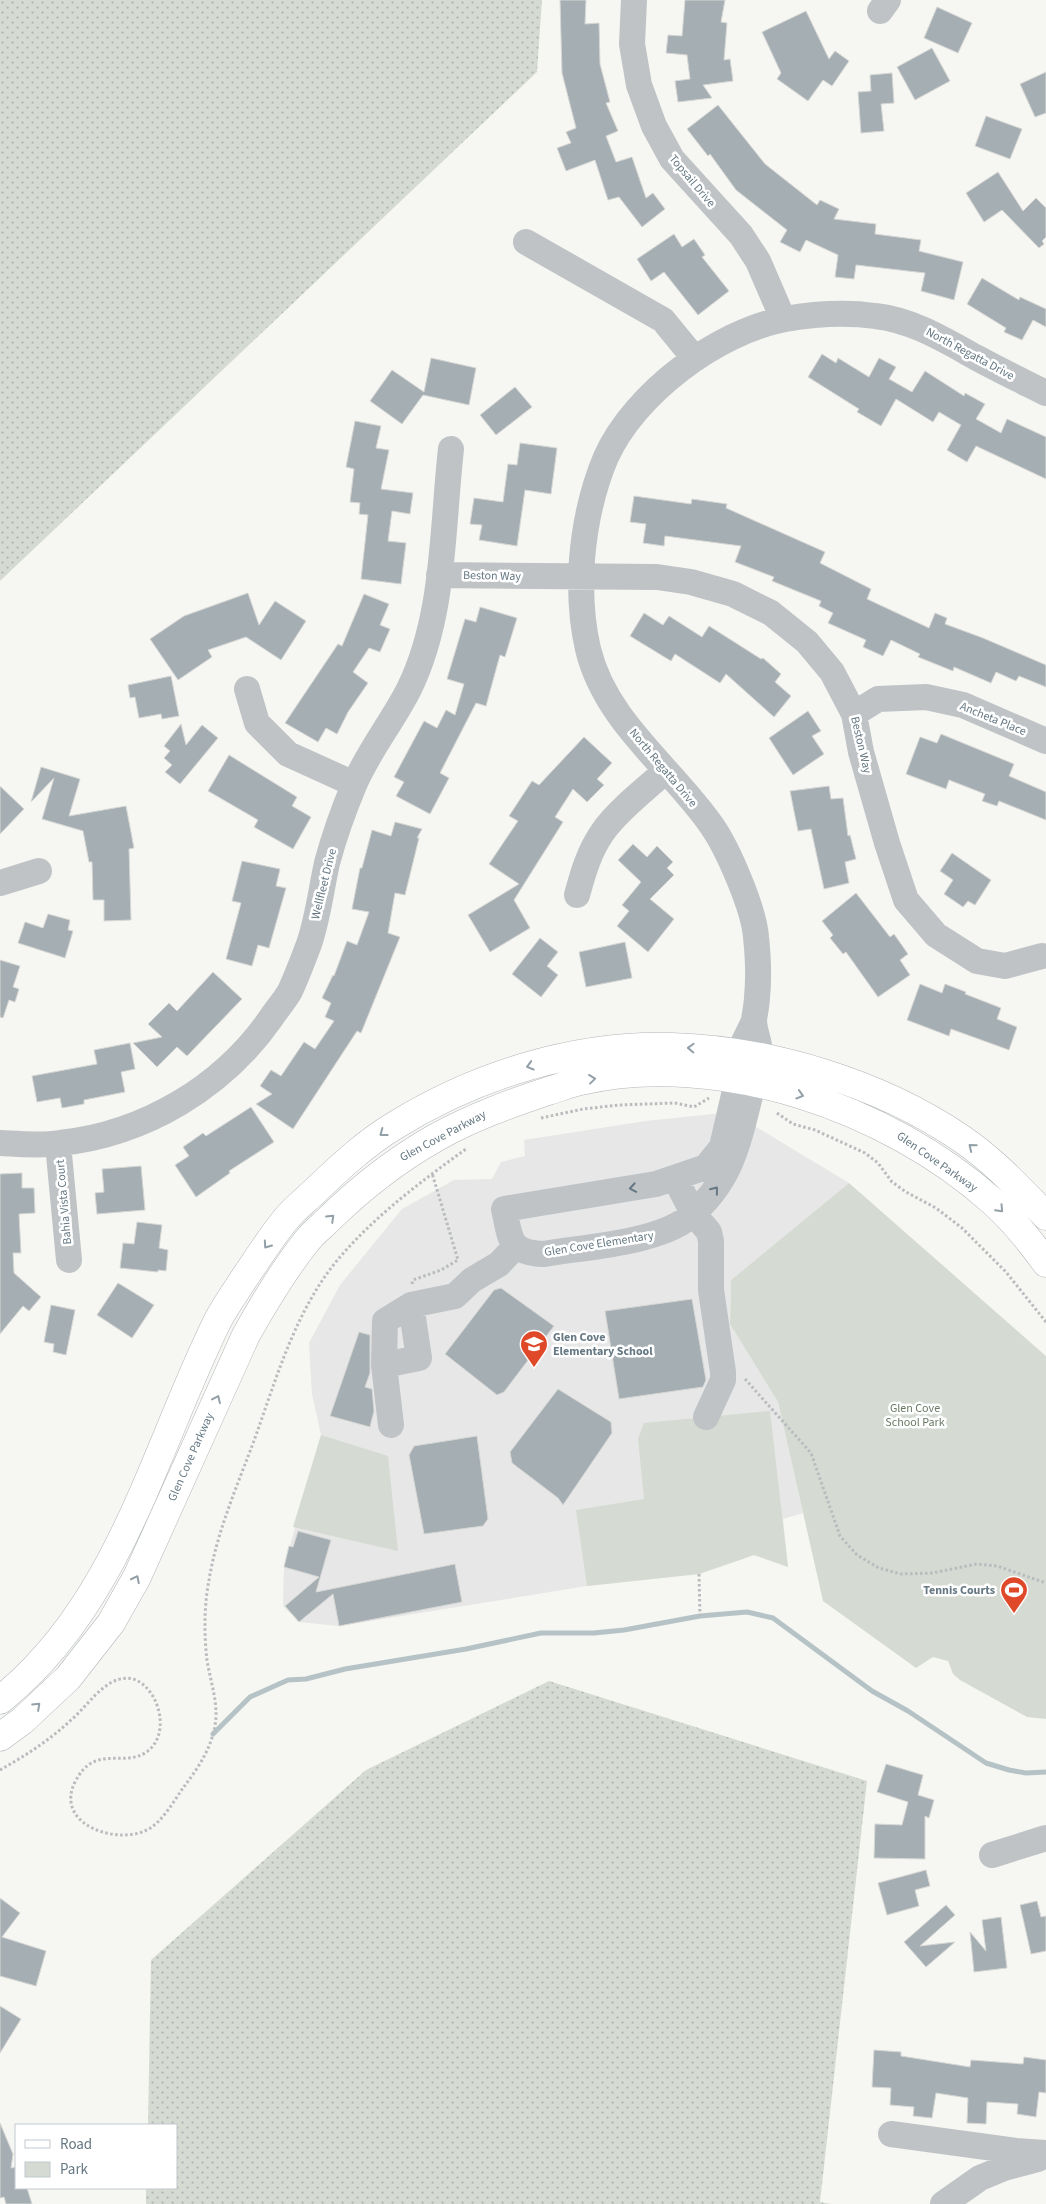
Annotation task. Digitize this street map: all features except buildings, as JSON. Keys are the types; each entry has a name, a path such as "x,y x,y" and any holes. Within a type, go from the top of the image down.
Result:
{"main road":[{"name":"Glen Cove Parkway","path":"0,1700 54,1649 91,1598 135,1510 220,1316 287,1217 343,1163 393,1126 496,1076 603,1050 649,1046 701,1048 900,1135 993,1201 1024,1234 1046,1262"},
{"name":"Glen Cove Parkway","path":"0,1737 22,1721 68,1678 111,1623 137,1577 238,1352 264,1302 307,1240 345,1203 400,1158 470,1119 513,1101 581,1080 640,1073 690,1074 747,1067 816,1071 894,1101 962,1138 1003,1172 1046,1216"}],"street":[{"name":"Topsail Drive","path":"634,0 632,44 639,85 654,126 672,159 741,235 750,248 758,261 783,319"},
{"path":"526,242 663,320 695,359"},
{"name":"North Regatta Drive","path":"747,1067 758,992 756,934 744,891 713,827 631,733 598,679 588,652 583,624 581,578 584,533 591,497 607,455 620,432 660,383 695,359 740,334 783,319 836,315 878,316 926,330 1046,393"},
{"name":"Wellfleet Drive","path":"0,1143 58,1144 116,1131 154,1116 204,1088 237,1060 265,1026 289,992 310,941 328,860 354,784 409,688 426,644 435,608 451,449"},
{"name":"Beston Way","path":"439,575 581,578 657,577 691,582 734,594 771,613 807,642 832,672 854,714 874,797 906,900 936,935 977,961 1005,966 1042,956"},
{"path":"247,689 257,723 288,754 354,784"},
{"name":"Ancheta Place","path":"854,714 878,699 926,697 963,704 1046,741"},
{"path":"577,895 586,862 602,832 666,771"},
{"path":"0,883 39,871"},
{"path":"391,1425 384,1365 385,1321 411,1305 455,1296 472,1280 499,1264 515,1246 504,1209 638,1187 675,1178 706,1167 722,1148 747,1067"},
{"name":"Glen Cove Elementary","path":"515,1246 528,1253 544,1254 661,1234 693,1213 713,1194 723,1180 733,1158 747,1067"},
{"name":"Bahia Vista Court","path":"58,1144 69,1260"},
{"path":"675,1178 693,1213 709,1232 711,1241 711,1290 723,1372 721,1387 706,1417"},
{"path":"384,1365 419,1358 411,1305"},
{"path":"992,1855 1046,1838"},
{"path":"891,2134 1016,2151 1046,2153"},
{"path":"943,2204 980,2178 1004,2168 1046,2157"}],"path":[{"path":"411,1305 413,1280 441,1270 458,1260 432,1173"},
{"path":"723,1372 733,1369 747,1381 811,1453 840,1536 857,1555 879,1568 901,1574 932,1573 976,1564 997,1566 1046,1583"},
{"path":"698,1574 700,1616"},
{"path":"0,1770 58,1732 103,1687 116,1680 130,1678 143,1684 153,1693 159,1706 160,1724 156,1739 148,1752 133,1757 116,1756 98,1760 91,1764 84,1769 74,1783 72,1799 75,1813 85,1825 113,1835 143,1832 154,1826 188,1782 204,1757 213,1734 217,1713 207,1660 206,1602"}],"shaded area":[{"name":"Glen Cove Elementary School","path":"723,1113 751,1124 849,1183 731,1280 730,1324 778,1402 803,1513 783,1519 788,1567 754,1555 699,1574 587,1586 339,1626 299,1622 283,1606 284,1567 321,1435 312,1394 309,1343 340,1285 402,1209 454,1180 492,1179 501,1162 525,1156 524,1140 646,1121"}],"green space":[{"path":"0,0 542,0 537,72 0,581"},
{"name":"Glen Cove School Park","path":"849,1183 1046,1356 1046,1719 1027,1717 960,1680 953,1674 948,1661 933,1657 916,1668 823,1601 778,1402 730,1324 731,1280"},
{"path":"770,1411 788,1567 754,1555 699,1574 587,1586 576,1510 644,1499 638,1439 644,1423"},
{"path":"321,1435 388,1456 398,1551 293,1527"},
{"path":"549,1681 867,1781 820,2202 831,2204 146,2204 146,2189 178,2189 178,2124 148,2124 151,1960 366,1770"}],"waterway":[{"path":"213,1734 250,1697 288,1680 306,1679 345,1669 466,1649 541,1633 594,1633 624,1630 700,1616 747,1612 773,1618 872,1691 908,1711 986,1763 1026,1773 1046,1772"}],"place":[{"name":"Glen Cove Elementary School","path":"534,1368"},
{"name":"Tennis Courts","path":"1014,1614"}]}
